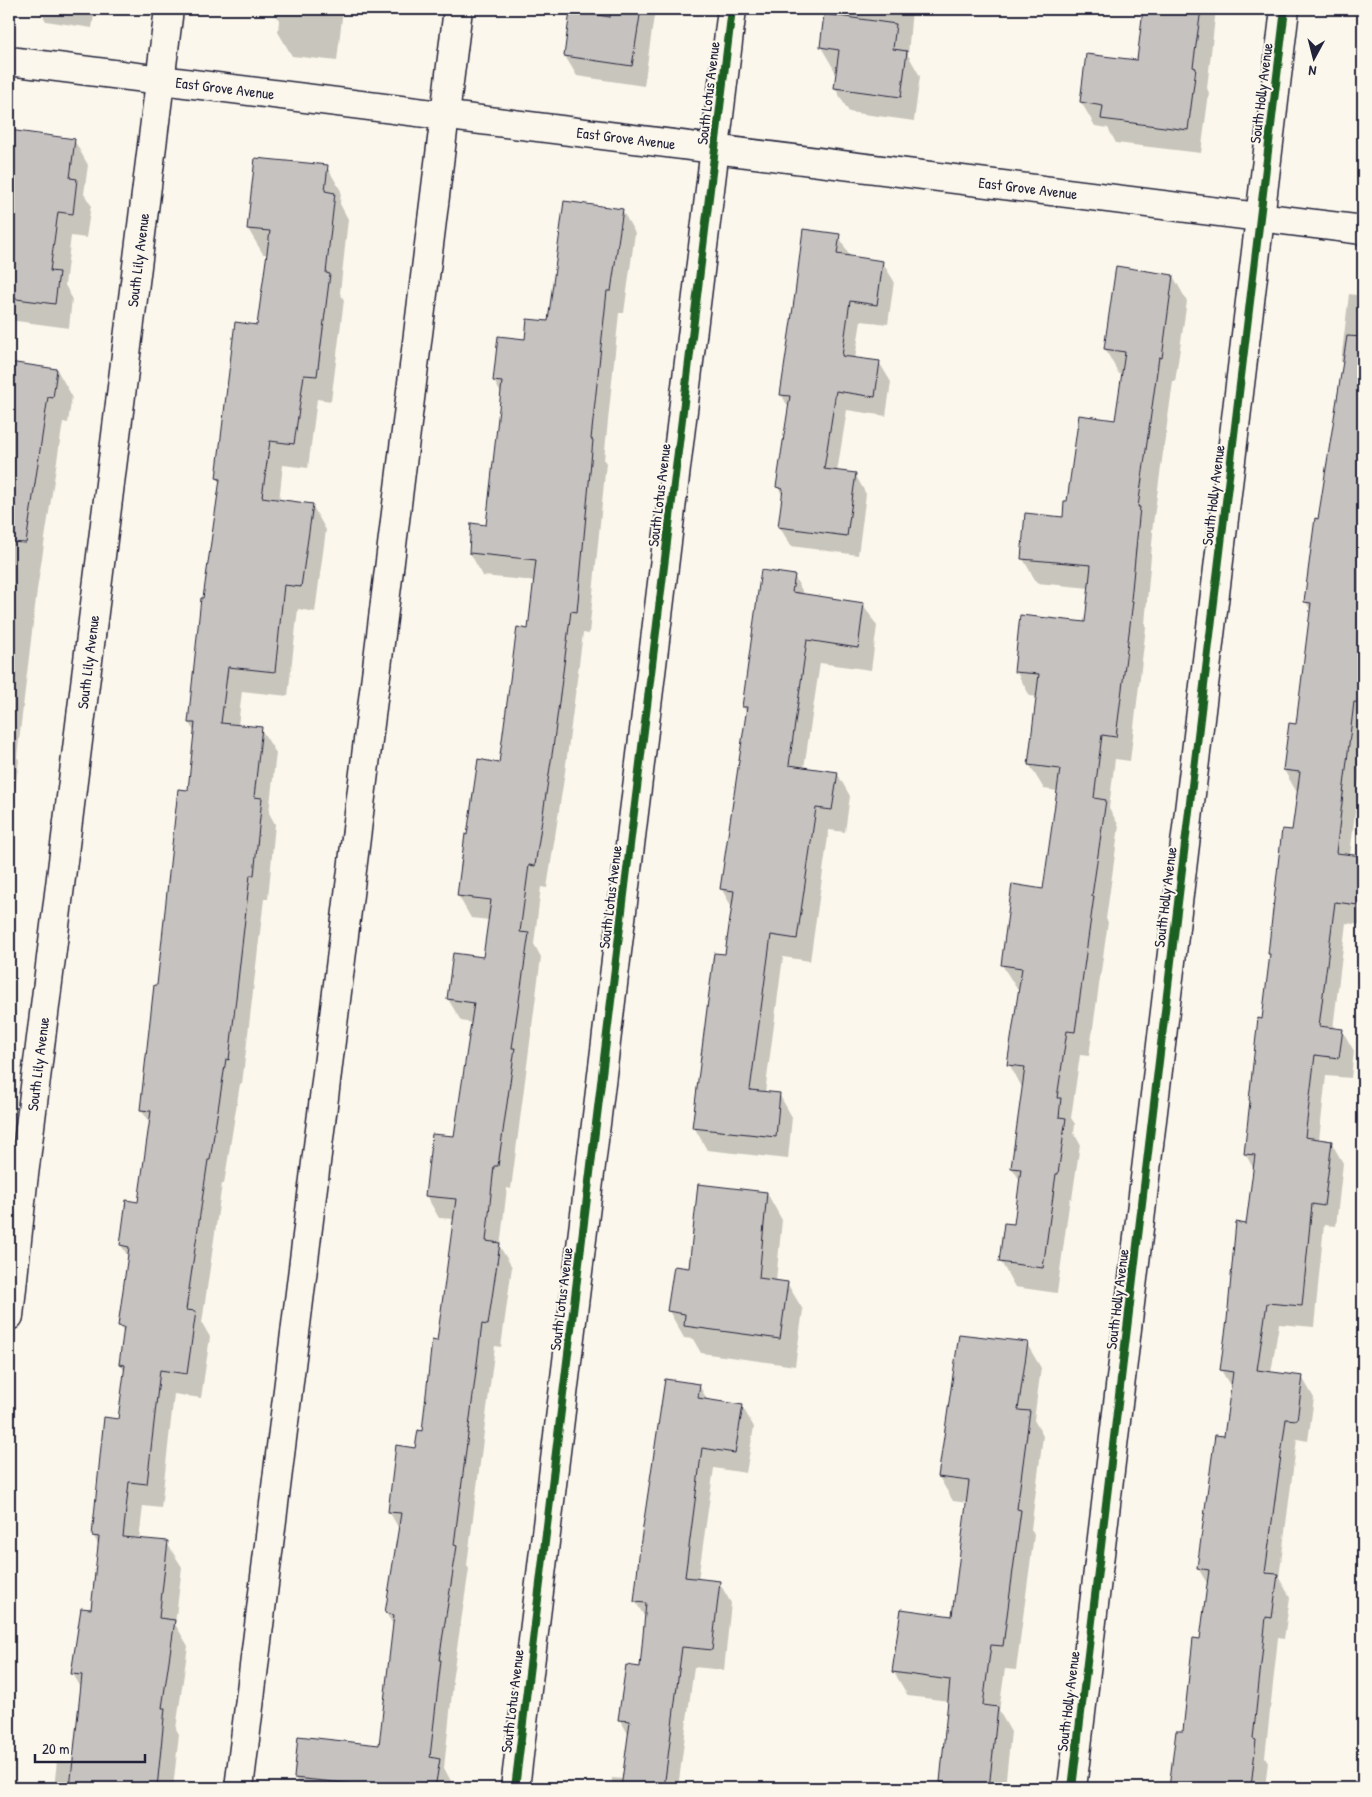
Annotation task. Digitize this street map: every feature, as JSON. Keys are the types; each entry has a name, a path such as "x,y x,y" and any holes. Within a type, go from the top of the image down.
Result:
{"street":[{"name":"South Lily Avenue","path":"9,1316 16,1182 169,9"},
{"path":"239,1788 458,9"},
{"name":"South Lotus Avenue","path":"515,1788 732,9"},
{"name":"South Holly Avenue","path":"1072,1788 1285,9"},
{"name":"East Grove Avenue","path":"9,61 1363,230"}],"building":[{"path":"611,9 641,9 632,66 564,56 570,11 610,17"},
{"path":"1143,9 1201,9 1193,67 1196,68 1188,130 1101,119 1103,106 1080,102 1086,54 1137,60"},
{"path":"824,14 896,24 893,49 907,51 901,97 834,88 839,50 820,47"},
{"path":"9,130 75,139 70,178 77,179 73,214 58,212 50,271 59,272 55,304 9,298"},
{"path":"255,158 328,165 325,191 335,193 326,273 330,274 317,376 304,375 294,444 270,441 262,497 313,504 301,587 284,585 275,672 228,667 221,723 262,727 254,797 262,798 254,875 250,875 229,1060 226,1059 210,1160 208,1160 186,1310 196,1311 187,1374 160,1370 147,1484 129,1482 123,1537 168,1541 159,1618 175,1620 162,1708 165,1708 157,1788 70,1788 82,1675 71,1674 81,1608 91,1609 99,1537 92,1536 104,1417 118,1419 125,1365 119,1364 124,1327 118,1326 129,1247 120,1245 126,1200 138,1202 151,1111 140,1110 154,985 157,985 178,789 188,790 195,723 188,723 201,598 203,598 220,479 216,478 235,322 257,325 270,231 247,229"},
{"path":"564,201 623,209 611,291 607,291 591,439 593,440 577,612 571,611 535,866 529,865 520,932 529,933 512,1048 515,1048 498,1166 494,1166 486,1241 500,1243 488,1325 482,1324 454,1545 457,1546 439,1660 441,1660 430,1757 440,1759 435,1788 385,1788 294,1778 298,1736 379,1745 394,1615 385,1613 401,1513 388,1512 396,1445 415,1448 418,1430 422,1431 432,1340 437,1341 456,1199 425,1196 432,1134 454,1136 474,1003 447,999 453,953 483,957 491,900 457,896 465,834 467,835 478,759 499,763 517,627 528,629 536,560 469,553 471,523 486,525 502,382 493,381 498,336 525,339 527,319 548,321"},
{"path":"803,229 840,234 837,254 883,261 877,305 850,301 842,356 880,361 875,397 836,391 824,469 856,473 847,536 778,527 783,489 776,487 790,396 780,395"},
{"path":"1116,266 1173,275 1162,358 1159,357 1138,507 1140,507 1131,600 1133,601 1116,737 1102,735 1094,798 1106,800 1075,1032 1067,1031 1057,1098 1061,1098 1059,1117 1066,1118 1043,1268 999,1262 1004,1223 1014,1224 1021,1169 1011,1168 1025,1067 1007,1065 1022,968 1001,965 1012,884 1043,889 1060,769 1028,765 1039,674 1014,672 1020,615 1085,622 1091,565 1021,559 1025,513 1063,517 1079,415 1115,420 1125,352 1104,349"},
{"path":"1347,336 1363,337 1363,703 1354,702 1336,853 1363,856 1363,861 1358,905 1335,902 1319,1026 1343,1029 1339,1058 1315,1055 1305,1137 1332,1141 1324,1206 1312,1204 1302,1306 1267,1303 1257,1370 1303,1376 1297,1420 1286,1419 1265,1573 1278,1574 1272,1618 1266,1617 1253,1739 1256,1740 1251,1788 1169,1788 1176,1731 1183,1731 1193,1638 1200,1639 1209,1570 1197,1568 1215,1435 1224,1436 1233,1372 1220,1370 1227,1320 1236,1222 1246,1224 1255,1155 1244,1154 1258,1018 1262,1019 1282,829 1292,830 1300,772 1283,770 1289,723 1296,724 1311,603 1304,602 1315,518 1318,519"},
{"path":"9,362 57,369 53,398 48,397 26,543 9,542"},
{"path":"761,570 795,575 792,592 864,603 858,648 807,640 789,765 838,772 832,810 816,808 797,939 771,935 750,1090 780,1093 776,1137 692,1128 714,953 725,954 734,891 720,889 747,707 742,707"},
{"path":"698,1184 767,1192 759,1278 788,1282 780,1339 684,1326 685,1314 667,1311 674,1266 689,1268"},
{"path":"959,1334 1028,1342 1018,1410 1030,1411 1017,1509 1021,1510 1003,1646 991,1645 983,1705 998,1707 989,1788 940,1782 950,1680 892,1672 901,1609 952,1616 969,1481 938,1477"},
{"path":"665,1379 700,1384 698,1398 743,1405 735,1453 702,1448 685,1577 720,1581 712,1650 682,1647 664,1788 621,1788 630,1721 618,1720 626,1665 640,1667 646,1603 634,1602 640,1547"}],"cycle path":[{"path":"515,1788 732,9"},
{"path":"1072,1788 1285,9"}]}
